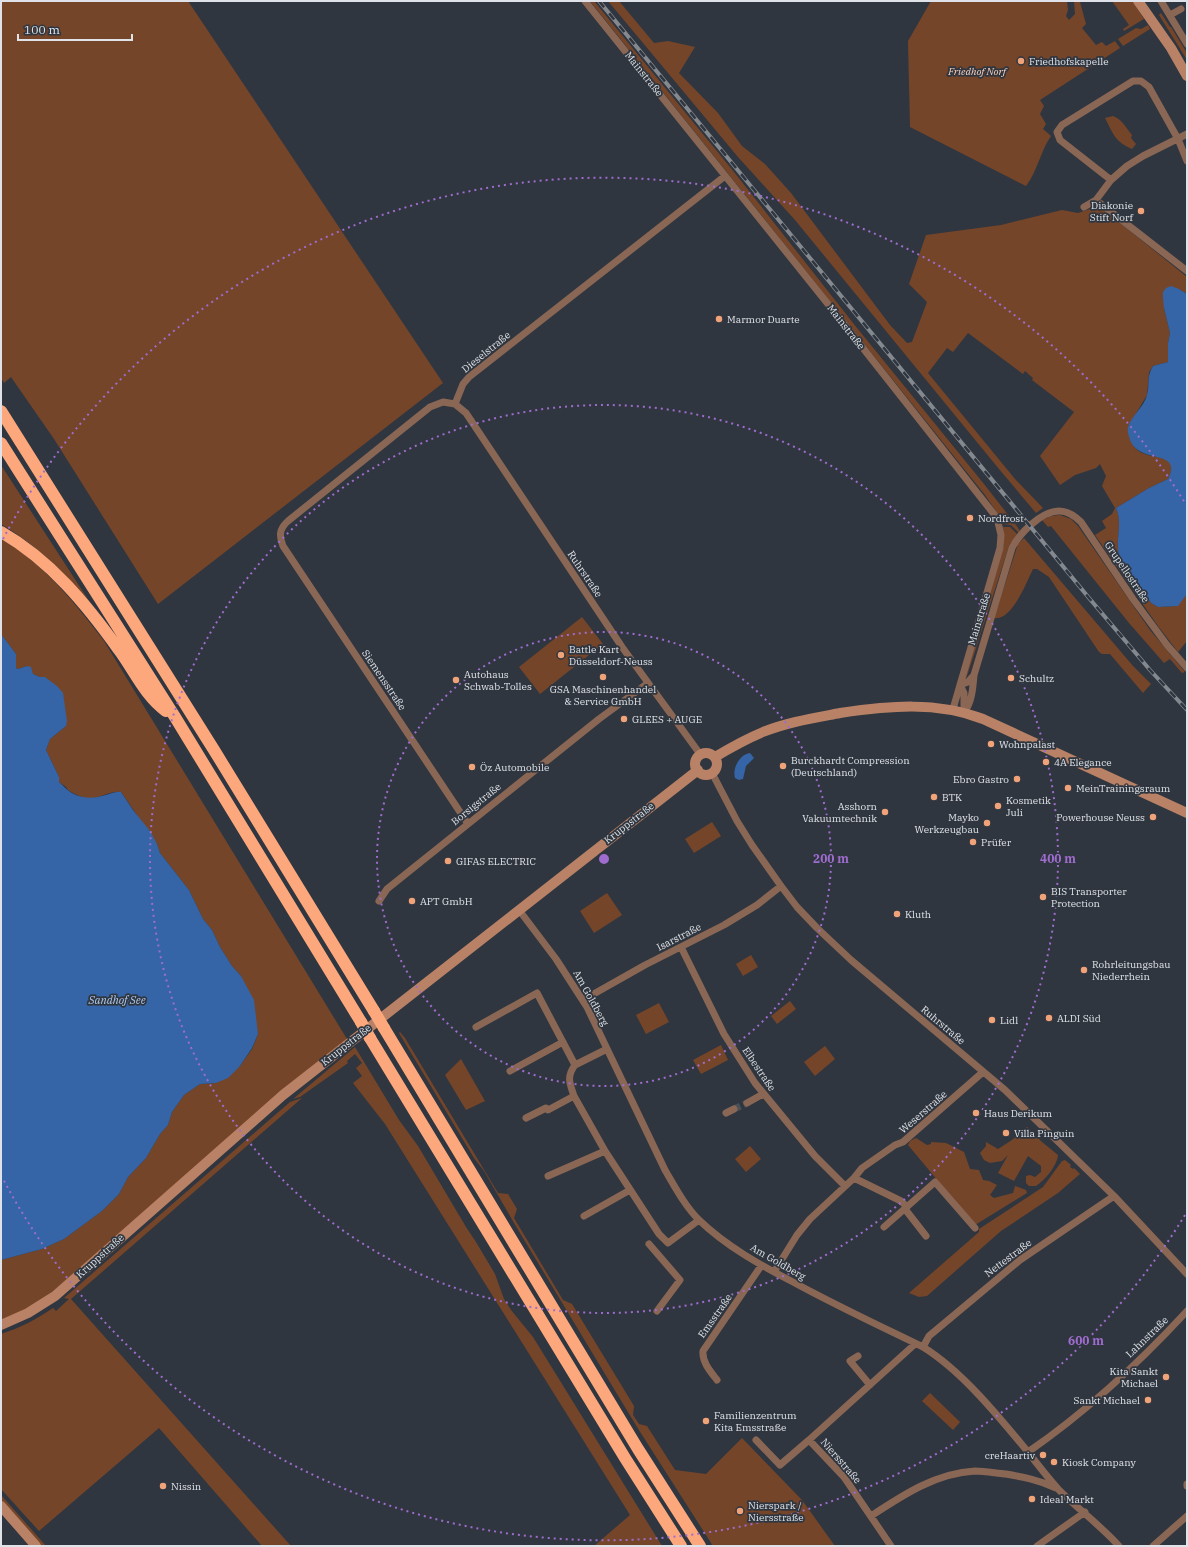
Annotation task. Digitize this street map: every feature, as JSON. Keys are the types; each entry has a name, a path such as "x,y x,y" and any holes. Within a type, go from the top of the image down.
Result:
{"highway":[{"path":"1,403 9,423"},
{"path":"1,411 214,750 374,1011 638,1449 700,1546"},
{"path":"1,443 175,717 625,1458 681,1546"},
{"path":"1,532 38,558 62,580 87,608 107,634 149,694 159,705 175,717"}],"street":[{"name":"Mainstraße","path":"585,1 997,518 1001,535 1000,548 953,709"},
{"path":"1138,1 1187,76"},
{"path":"1161,1 1187,44"},
{"path":"1170,15 1185,7"},
{"path":"1110,180 1060,140 1057,134 1059,127 1131,82 1138,80 1144,82 1149,87 1178,139 1187,161"},
{"path":"1084,207 1096,200 1110,180 1139,159 1187,134"},
{"name":"Dieselstraße","path":"455,404 463,384 468,377 725,176"},
{"path":"1096,200 1187,271"},
{"name":"Siemensstraße","path":"455,404 442,402 430,407 288,521 281,530 280,534 284,546 468,824"},
{"name":"Ruhrstraße","path":"455,404 466,413 622,647 700,754"},
{"name":"Grupellostraße","path":"974,675 1012,548 1022,534 1040,518 1051,512 1061,511 1069,513 1081,522 1133,599 1167,645 1187,668"},
{"path":"960,685 968,682 974,675"},
{"path":"964,712 968,706 974,683 974,675"},
{"name":"Borsigstraße","path":"379,902 382,894 387,889 599,719 648,683"},
{"name":"Mainstraße","path":"960,685 964,693 964,712"},
{"path":"715,757 764,732 782,725 804,720 891,706 926,706 953,709 983,719 1187,813"},
{"path":"707,753 715,757 717,767 712,773 704,774 698,770 695,764 700,754 707,753"},
{"name":"Kruppstraße","path":"1,1325 28,1314 55,1296 283,1095 698,770"},
{"name":"Ruhrstraße","path":"712,773 752,845 797,907 851,960 1005,1090 1114,1196 1187,1274"},
{"name":"Isarstraße","path":"583,1000 724,925 757,905 781,886"},
{"name":"Am Goldberg","path":"519,910 556,959 583,1000 665,1170 680,1195 699,1220 761,1266 923,1347 938,1356 1003,1422 1059,1490 1085,1512 1118,1546"},
{"name":"Elbestraße","path":"681,947 723,1029 724,1034 763,1094 815,1156 845,1186"},
{"path":"476,1028 537,992 575,1065"},
{"path":"510,1071 563,1042"},
{"path":"607,1049 575,1065 570,1073 569,1080 574,1096 630,1190 659,1234 668,1243 699,1220"},
{"name":"Weserstraße","path":"774,1272 798,1234 810,1219 854,1178 862,1168 909,1137 913,1131 983,1072"},
{"path":"747,1103 763,1094"},
{"path":"526,1118 546,1108 548,1110 574,1096"},
{"path":"726,1113 734,1109"},
{"path":"548,1176 605,1150"},
{"path":"854,1178 901,1201 926,1236"},
{"path":"884,1227 935,1182 975,1228"},
{"path":"584,1216 630,1190"},
{"name":"Nettestraße","path":"923,1347 929,1336 1015,1264 1114,1196"},
{"path":"657,1311 680,1280 648,1244 659,1234"},
{"name":"Emsstraße","path":"717,1380 707,1367 702,1357 703,1351 761,1266"},
{"name":"Lahnstraße","path":"1028,1452 1051,1436 1096,1400 1187,1311"},
{"name":"Niersstraße","path":"756,1440 780,1465 916,1344"},
{"path":"858,1356 850,1361 870,1385"},
{"name":"Niersstraße","path":"808,1440 844,1477 891,1546"},
{"path":"871,1516 910,1491 937,1479 964,1473 982,1472 1027,1477 1048,1484 1059,1490"},
{"path":"1,1506 36,1546"},
{"path":"1037,1546 1085,1512"},
{"path":"1153,1546 1187,1516"}],"green space":[{"path":"1,1 188,1 443,383 158,604 54,439 11,377 4,383 1,378"},
{"path":"590,1 594,1 734,172 857,328 984,484 1016,525 1020,531 1019,533 1011,525 1003,524 985,495"},
{"path":"608,1 619,1 654,43 668,41 695,47 679,73 718,113 742,146 765,164 791,193 890,325 907,343 912,342 927,302 909,284 926,235 1001,225 1062,210 1078,213 1099,206 1187,277 1187,294 1179,289 1164,308 1170,333 1168,343 1168,362 1153,366 1149,372 1147,395 1128,427 1131,441 1137,450 1169,461 1171,471 1168,479 1149,488 1116,508 1119,520 1119,556 1151,603 1158,607 1177,606 1187,594 1187,641 1178,652 1158,626 1095,535 1106,528 1102,521 1112,514 1115,508 1102,486 1106,476 1100,464 1096,468 1075,475 1060,485 1040,456 1074,412 1032,380 1033,378 1025,371 1023,374 968,333 953,352 947,348 928,373 1015,479 1043,508 1036,513 795,220 738,157"},
{"name":"Friedhof Norf","path":"931,1 1067,1 1068,10 1066,16 1069,20 1075,14 1074,1 1080,2 1086,24 1082,28 1096,45 1102,42 1106,46 1115,41 1120,48 1040,100 1044,106 1040,114 1046,124 1043,129 1051,136 1026,186 910,127 908,41"},
{"path":"1112,1 1133,1 1144,19 1124,31 1123,29 1129,25"},
{"path":"1161,13 1187,53 1187,60 1159,15"},
{"path":"1148,25 1150,29 1123,46 1118,39 1136,28 1141,29"},
{"path":"1113,116 1121,121 1132,135 1131,138 1136,144 1132,149 1121,143 1112,132 1105,118"},
{"path":"1,465 91,604 71,581 38,550 1,524"},
{"path":"1060,515 1071,519 1078,526 1150,630 1185,672 1182,673 1170,659 1164,663 1129,623 1051,526 1048,527 1042,520 1051,516"},
{"path":"1003,527 1010,527 1017,534 1009,546 965,679 1004,545"},
{"path":"1024,538 1133,666 1151,684 1143,693 1110,654 1102,654 1099,652 1049,577 1037,569 1033,569 1018,600 1007,614 994,618 1018,544"},
{"path":"1,539 31,560 44,572 70,598 104,641 347,1039 51,1293 30,1308 1,1320 1,1260 42,1249 64,1239 102,1211 119,1194 128,1177 146,1158 160,1134 168,1125 172,1112 184,1095 200,1084 216,1083 240,1066 252,1049 258,1034 241,976 232,966 220,947 212,930 203,919 189,890 160,853 157,844 121,792 113,792 95,798 86,798 68,790 59,782 59,777 46,750 50,739 66,726 40,677 33,674 27,666 18,669 16,668 16,654 1,634"},
{"name":"Battle Kart Düsseldorf-Neuss","path":"582,617 603,644 540,694 519,667"},
{"path":"712,822 721,836 694,853 685,839"},
{"path":"607,893 622,915 594,933 580,911"},
{"path":"751,955 758,967 743,976 736,964"},
{"path":"790,1001 796,1009 777,1024 771,1016"},
{"path":"659,1003 669,1022 646,1034 636,1015"},
{"path":"400,1032 498,1193 508,1194 517,1209 514,1218 563,1300 572,1304 634,1406 633,1415 639,1424 647,1426 675,1470 706,1474 742,1438 802,1500 835,1546 713,1546 637,1427 484,1171 474,1158 399,1033"},
{"path":"721,1045 728,1060 701,1074 693,1060"},
{"path":"825,1046 835,1059 815,1076 804,1062"},
{"path":"355,1047 399,1120 418,1146 495,1274 504,1299 533,1337 662,1546 594,1546 630,1515 385,1124 353,1083 362,1076 356,1068 362,1063 355,1054 347,1061 348,1063 300,1097 293,1099"},
{"path":"461,1059 485,1101 466,1110 445,1075"},
{"path":"302,1098 71,1299 291,1546 262,1546 159,1428 39,1531 1,1489 1,1334 28,1323 53,1308 56,1311 69,1299 64,1298 290,1102"},
{"path":"1027,1127 1058,1155 1050,1172 1036,1186 1029,1186 1026,1183 1026,1176 1030,1175 1035,1177 1041,1172 1041,1166 1028,1156 1014,1181 998,1173 1008,1155 1002,1161 990,1163 984,1160 980,1153 986,1146 986,1142 998,1149 1012,1140"},
{"path":"916,1138 927,1145 931,1144 931,1142 946,1143 964,1152 970,1169 979,1170 983,1180 997,1185 990,1195 994,1198 1013,1193 1015,1186 1026,1190 1027,1193 975,1225 908,1145 910,1141"},
{"path":"750,1146 761,1159 746,1172 735,1159"},
{"path":"1065,1160 1071,1165 1070,1167 1073,1169 1074,1168 1080,1174 1058,1193 1001,1231 927,1296 919,1297 909,1293 979,1232 979,1229 1043,1187 1062,1161"},
{"path":"930,1393 960,1422 953,1430 922,1401"},
{"path":"1,1495 46,1546 41,1546 1,1500"}],"water":[{"path":"1171,286 1187,294 1187,594 1178,606 1158,607 1151,603 1119,556 1119,520 1116,508 1149,488 1168,479 1171,470 1170,464 1166,460 1143,453 1136,449 1128,434 1128,427 1145,399 1148,391 1149,377 1153,366 1168,362 1168,343 1170,333 1164,308 1163,292 1166,288"},
{"name":"Sandhof See","path":"1,634 16,654 16,668 18,669 27,666 31,667 33,674 40,677 45,677 57,686 63,693 67,721 66,726 50,739 46,750 59,777 59,782 73,794 87,798 121,792 150,831 160,853 189,890 203,919 212,930 220,947 232,966 241,976 254,1000 258,1034 252,1048 240,1066 228,1078 216,1083 200,1084 184,1095 172,1112 168,1125 160,1134 146,1158 128,1177 119,1194 102,1211 64,1239 42,1249 1,1260"},
{"path":"750,753 754,758 746,766 743,779 739,780 735,778 734,774 738,762 743,756"}],"tunnel":[{"path":"734,1109 747,1103"}],"railway":[{"path":"599,1 1089,598 1150,670 1187,710"}],"place":[{"name":"Friedhofskapelle","path":"1021,61"},
{"name":"Diakonie Stift Norf","path":"1141,211"},
{"name":"Marmor Duarte","path":"719,319"},
{"name":"Nordfrost","path":"970,518"},
{"name":"Battle Kart Düsseldorf-Neuss","path":"561,655"},
{"name":"GSA Maschinenhandel & Service GmbH","path":"603,677"},
{"name":"Schultz","path":"1011,678"},
{"name":"Autohaus Schwab-Tolles","path":"456,680"},
{"name":"GLEES + AUGE","path":"624,719"},
{"name":"Wohnpalast","path":"991,744"},
{"name":"4A Elegance","path":"1046,762"},
{"name":"Burckhardt Compression (Deutschland)","path":"783,766"},
{"name":"Öz Automobile","path":"472,767"},
{"name":"Ebro Gastro","path":"1017,779"},
{"name":"MeinTrainingsraum","path":"1068,788"},
{"name":"BTK","path":"934,797"},
{"name":"Kosmetik Juli","path":"998,806"},
{"name":"Asshorn Vakuumtechnik","path":"885,812"},
{"name":"Powerhouse Neuss","path":"1153,817"},
{"name":"Mayko Werkzeugbau","path":"987,823"},
{"name":"Prüfer","path":"973,842"},
{"name":"GIFAS ELECTRIC","path":"448,861"},
{"name":"BIS Transporter Protection","path":"1043,897"},
{"name":"APT GmbH","path":"412,901"},
{"name":"Kluth","path":"897,914"},
{"name":"Rohrleitungsbau Niederrhein","path":"1084,970"},
{"name":"ALDI Süd","path":"1049,1018"},
{"name":"Lidl","path":"992,1020"},
{"name":"Haus Derikum","path":"976,1113"},
{"name":"Villa Pinguin","path":"1006,1133"},
{"name":"Kita Sankt Michael","path":"1166,1377"},
{"name":"Sankt Michael","path":"1148,1400"},
{"name":"Familienzentrum Kita Emsstraße","path":"706,1421"},
{"name":"creHaartiv","path":"1043,1455"},
{"name":"Kiosk Company","path":"1054,1462"},
{"name":"Nissin","path":"163,1486"},
{"name":"Ideal Markt","path":"1032,1499"},
{"name":"Nierspark / Niersstraße","path":"740,1511"}]}
